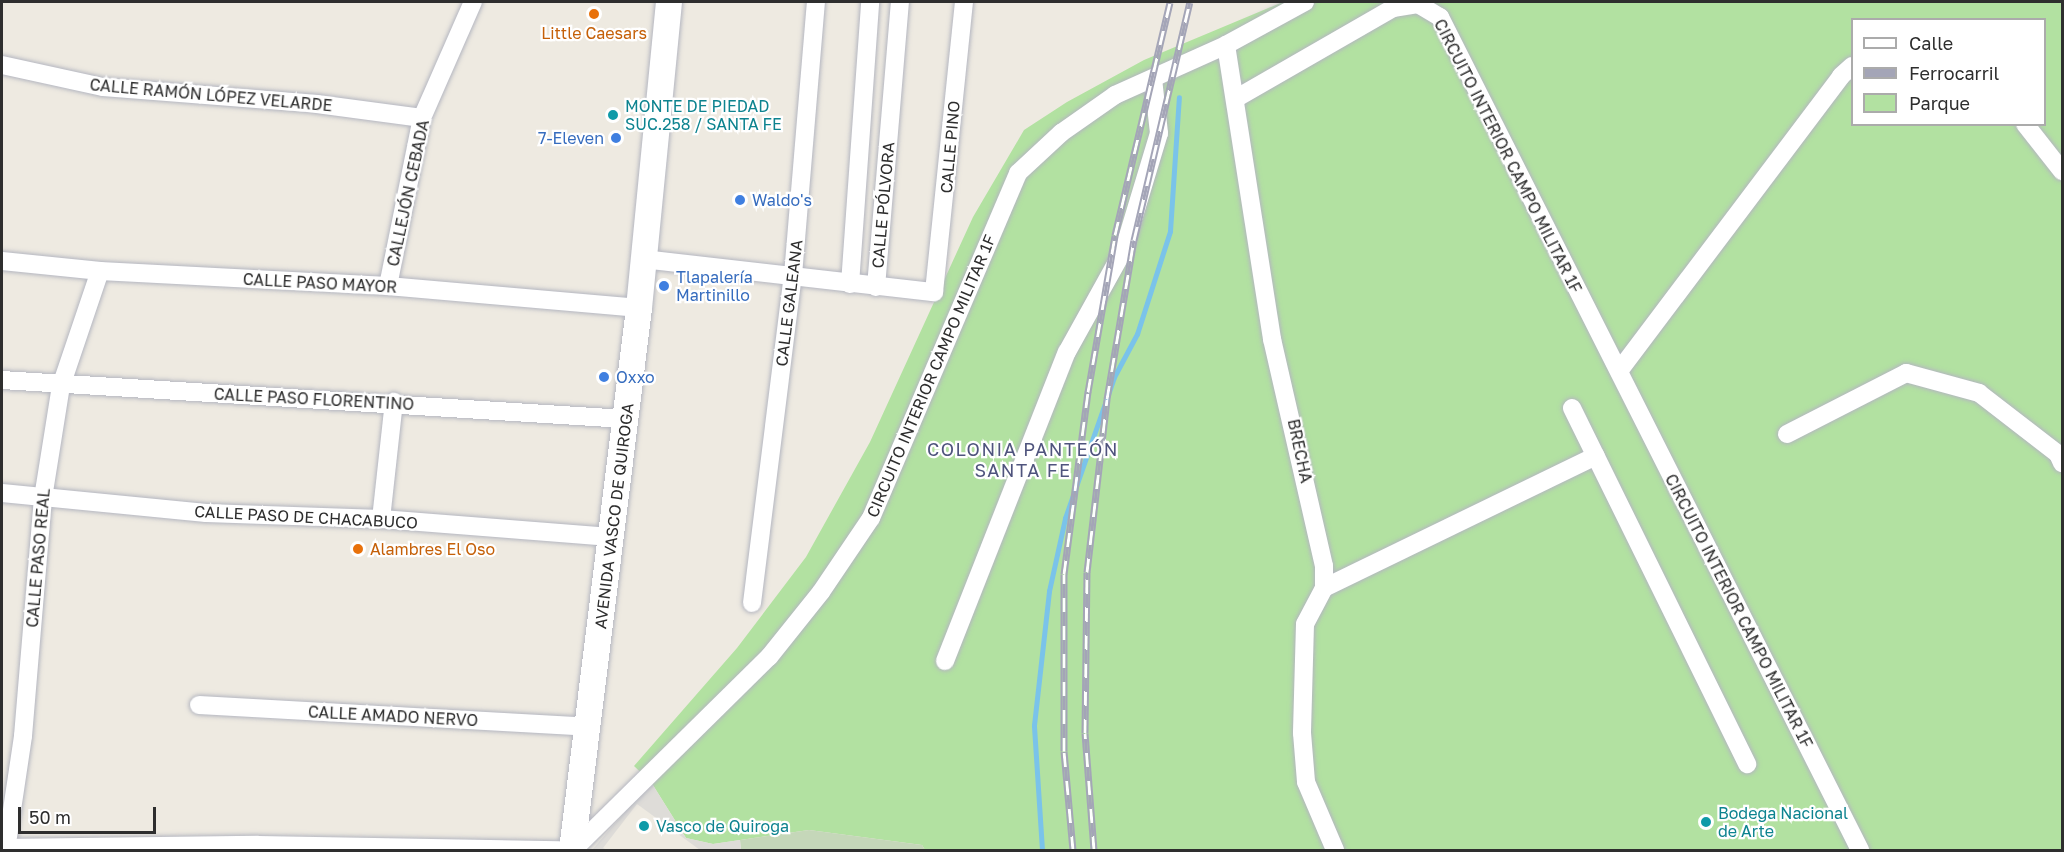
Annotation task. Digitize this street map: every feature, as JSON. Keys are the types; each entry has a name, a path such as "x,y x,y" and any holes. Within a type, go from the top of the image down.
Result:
{"main road":[{"name":"AVENIDA VASCO DE QUIROGA","path":"572,850 639,308 669,2"}],"street":[{"name":"CALLEJÓN CEBADA","path":"388,286 422,118 473,2"},
{"name":"CALLE GALEANA","path":"752,603 793,275 816,2"},
{"name":"CALLE PÓLVORA","path":"850,284 870,2"},
{"name":"CALLE PÓLVORA","path":"876,287 900,2"},
{"name":"CALLE PINO","path":"876,287 934,292 964,2"},
{"name":"CIRCUITO INTERIOR CAMPO MILITAR 1F","path":"572,850 769,657 821,592 871,518 1018,173 1060,133 1115,95 1226,45 1305,2"},
{"name":"CIRCUITO INTERIOR CAMPO MILITAR 1F","path":"1235,99 1393,8 1418,4 1440,16 1860,850"},
{"name":"BRECHA","path":"1226,45 1272,339 1324,566 1324,588"},
{"name":"CALLE RAMÓN LÓPEZ VELARDE","path":"2,65 103,87 317,104 422,118"},
{"path":"1619,371 1841,76 1851,67"},
{"path":"945,661 1067,352 1124,249 1159,133 1153,79"},
{"name":"CALLE PÓLVORA","path":"862,121 889,122"},
{"path":"2027,126 2062,171"},
{"path":"643,259 793,275 876,287"},
{"name":"CALLE PASO MAYOR","path":"2,261 100,271 388,286 639,308"},
{"name":"CALLE PASO REAL","path":"5,849 23,736 43,498 61,386 100,271"},
{"path":"1787,434 1906,373 1979,393 2058,454 2062,462"},
{"name":"CALLE PASO FLORENTINO","path":"2,380 61,386 394,402 626,419"},
{"path":"381,519 394,402"},
{"path":"1572,408 1747,764"},
{"path":"1335,850 1306,782 1302,733 1305,624 1324,588 1596,456"},
{"name":"CALLE PASO DE CHACABUCO","path":"2,493 207,513 381,519 611,537"},
{"name":"CALLE AMADO NERVO","path":"199,705 588,727"},
{"path":"5,849 559,850"}],"green space":[{"path":"1283,2 2062,2 2062,850 925,850 922,845 809,830 713,844 686,838 651,782 634,766 737,648 806,557 870,442 973,217 1024,130 1067,102 1144,60"},
{"path":"809,830 922,845 925,850 741,850 740,840"}],"shaded area":[{"path":"651,782 686,838 713,844 740,840 741,850 700,850 637,804 603,848 607,850 592,850"}],"waterway":[{"path":"1042,850 1034,725 1049,591 1065,518 1114,377 1137,334 1170,231 1179,97"}],"railway":[{"path":"1073,850 1064,751 1064,574 1088,392 1115,235 1170,2"},
{"path":"1094,850 1085,733 1087,572 1107,399 1134,240 1190,2"}],"place":[{"name":"Little Caesars","path":"594,14"},
{"name":"MONTE DE PIEDAD SUC.258 / SANTA FE","path":"613,115"},
{"name":"7-Eleven","path":"616,138"},
{"name":"Waldo's","path":"740,200"},
{"name":"Tlapalería Martinillo","path":"664,286"},
{"name":"Oxxo","path":"604,377"},
{"name":"Alambres El Oso","path":"358,549"},
{"name":"Bodega Nacional de Arte","path":"1706,822"},
{"name":"Vasco de Quiroga","path":"644,826"}],"district":[{"name":"COLONIA PANTEÓN SANTA FE","path":"1023,460"}]}
